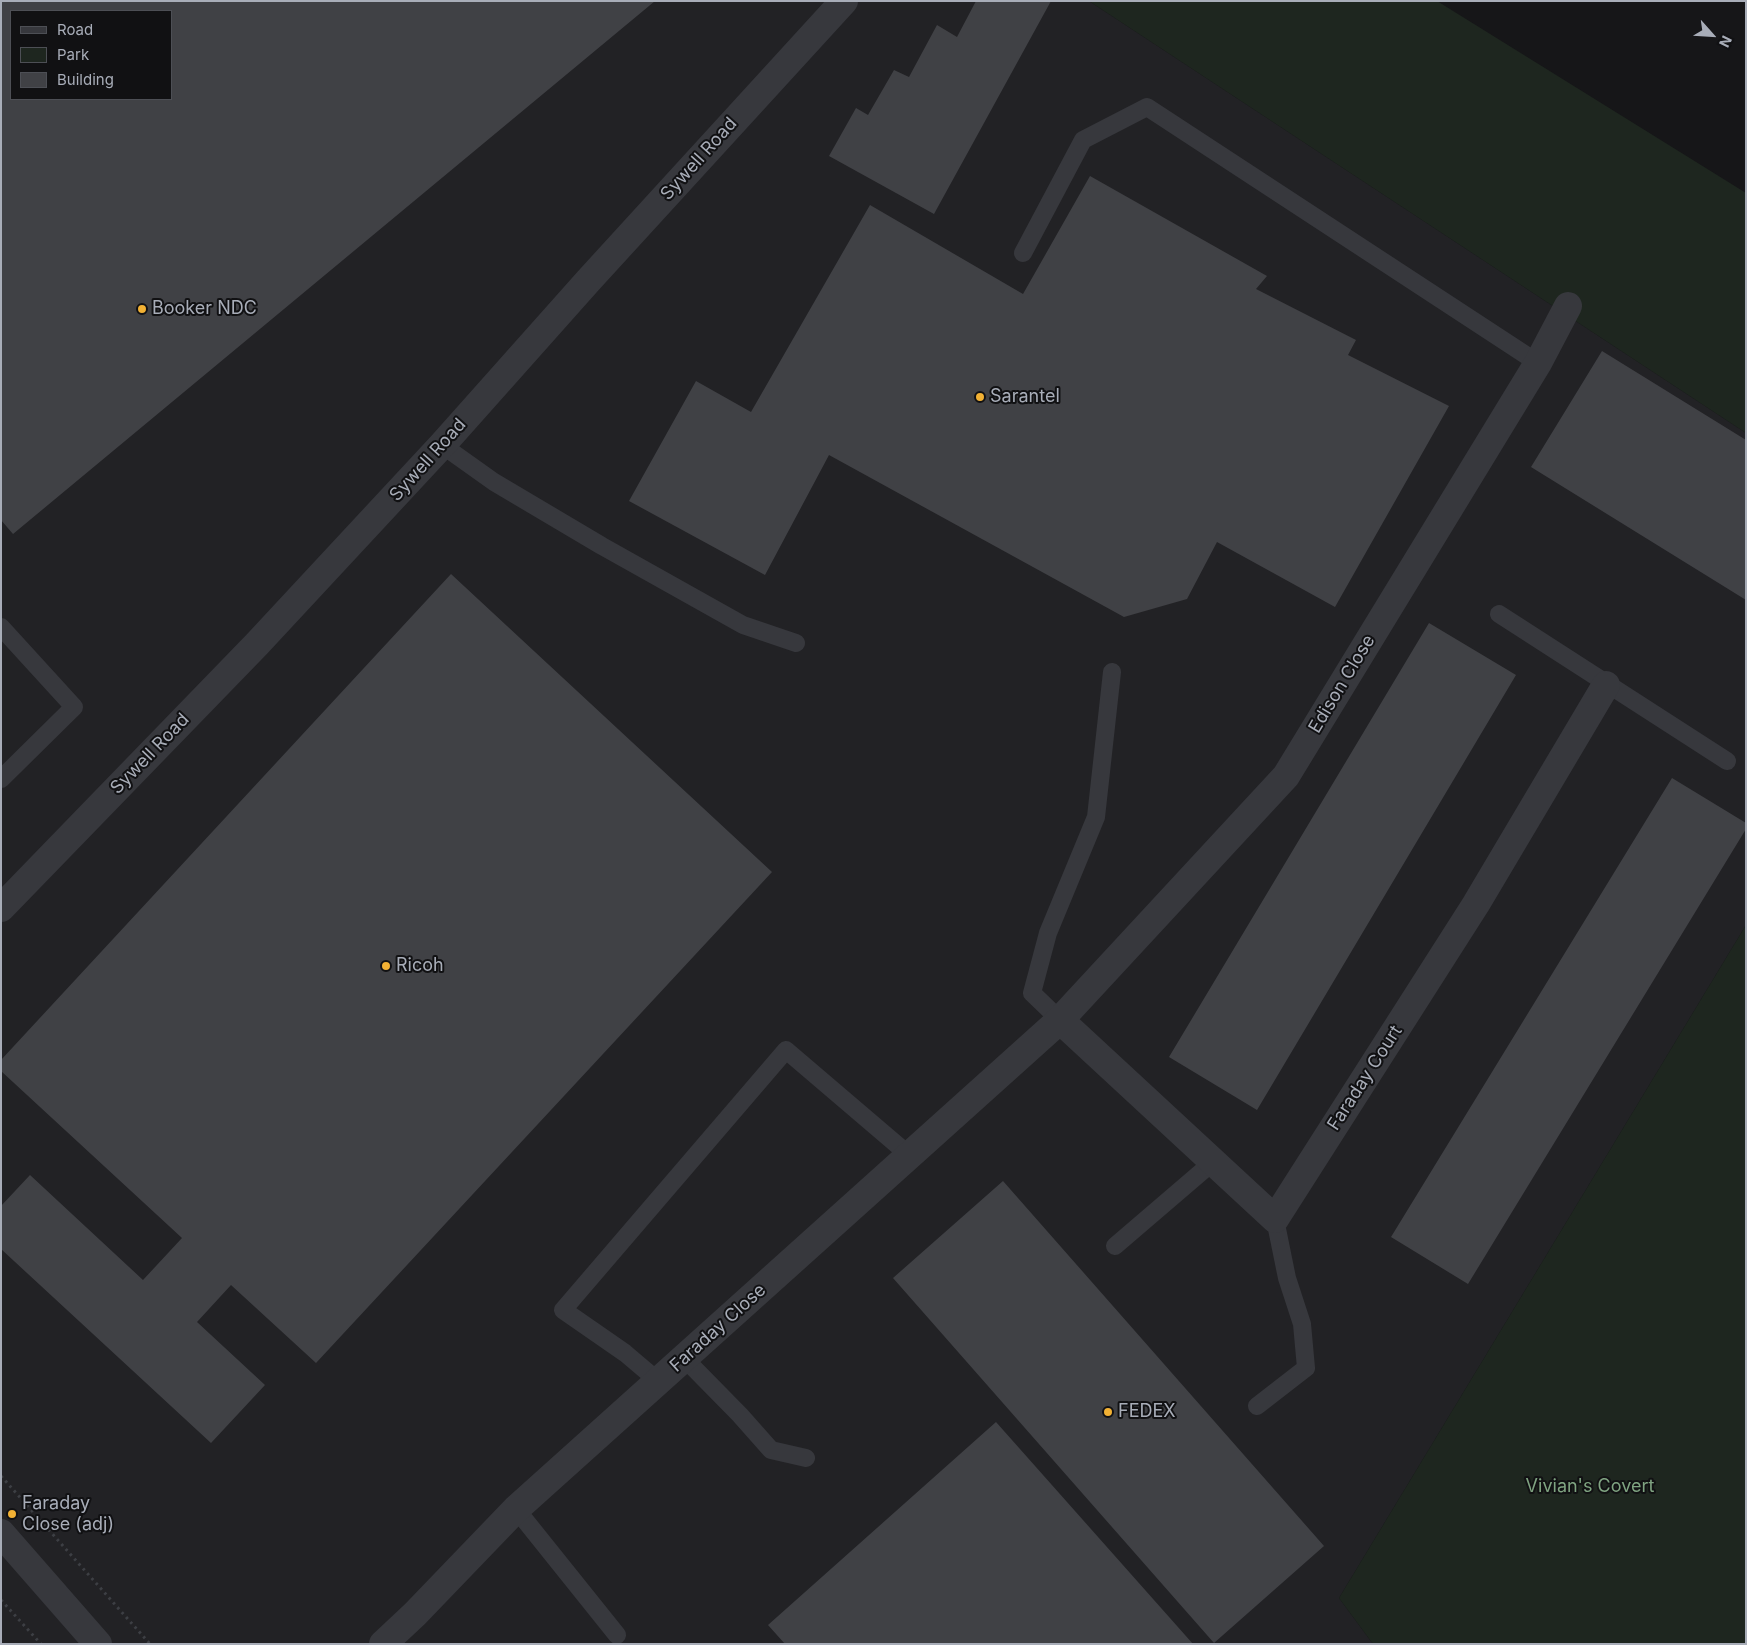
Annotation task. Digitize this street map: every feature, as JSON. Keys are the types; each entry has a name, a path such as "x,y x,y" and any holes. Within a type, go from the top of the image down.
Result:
{"street":[{"name":"Sywell Road","path":"1,908 257,644 442,446 588,281 844,1"},
{"name":"Edison Close","path":"1060,1020 1286,776 1538,363 1568,306"},
{"name":"Faraday Court","path":"1275,1219 1476,904 1606,685"},
{"name":"Faraday Close","path":"383,1644 415,1614 516,1509 1060,1020"},
{"path":"1060,1020 1275,1219"},
{"path":"1,1533 98,1644"}],"lane":[{"path":"1023,253 1083,140 1147,107 1538,363"},
{"path":"442,446 494,482 735,621 796,643"},
{"path":"1499,614 1606,685 1728,761"},
{"path":"1,627 74,707 1,779"},
{"path":"1060,1020 1032,993 1048,933 1096,817 1112,672"},
{"path":"658,1381 625,1353 563,1310 786,1050 909,1156"},
{"path":"1116,1246 1213,1162"},
{"path":"1257,1406 1306,1368 1302,1324 1287,1278 1275,1219"},
{"path":"684,1358 740,1415 771,1450 806,1458"},
{"path":"516,1509 617,1635"}],"path":[{"path":"1,1476 150,1644"},
{"path":"1,1600 41,1644"}],"shaded area":[{"path":"1,1 1089,1 1746,433 1746,925 1339,1598 1373,1644 1,1644"}],"green space":[{"path":"1089,1 1437,1 1746,193 1746,433"},
{"name":"Vivian's Covert","path":"1746,925 1746,1644 1373,1644 1339,1598"}],"building":[{"name":"Booker NDC","path":"1,1 655,1 13,534 1,520"},
{"path":"976,1 1051,1 934,214 829,156 856,108 868,115 894,70 909,77 937,25 957,37"},
{"name":"Sarantel","path":"1090,176 1267,276 1256,289 1356,340 1348,355 1449,406 1335,607 1217,542 1187,599 1124,617 829,455 765,575 629,501 696,381 751,412 870,205 1023,294"},
{"path":"1602,351 1746,440 1746,600 1531,467"},
{"name":"Ricoh","path":"451,574 772,872 316,1363 231,1285 197,1322 265,1385 211,1443 1,1249 1,1206 30,1175 143,1280 182,1238 1,1071 1,1060"},
{"path":"1429,623 1516,675 1257,1110 1169,1057"},
{"path":"1672,778 1746,823 1746,829 1468,1284 1391,1237"},
{"name":"FEDEX","path":"1003,1181 1324,1546 1214,1643 893,1278"},
{"path":"996,1422 1193,1644 785,1644 768,1625"}],"place":[{"name":"Booker NDC","path":"142,309"},
{"name":"Sarantel","path":"980,397"},
{"name":"Ricoh","path":"386,966"},
{"name":"FEDEX","path":"1108,1412"},
{"name":"Faraday Close (adj)","path":"12,1514"}]}
